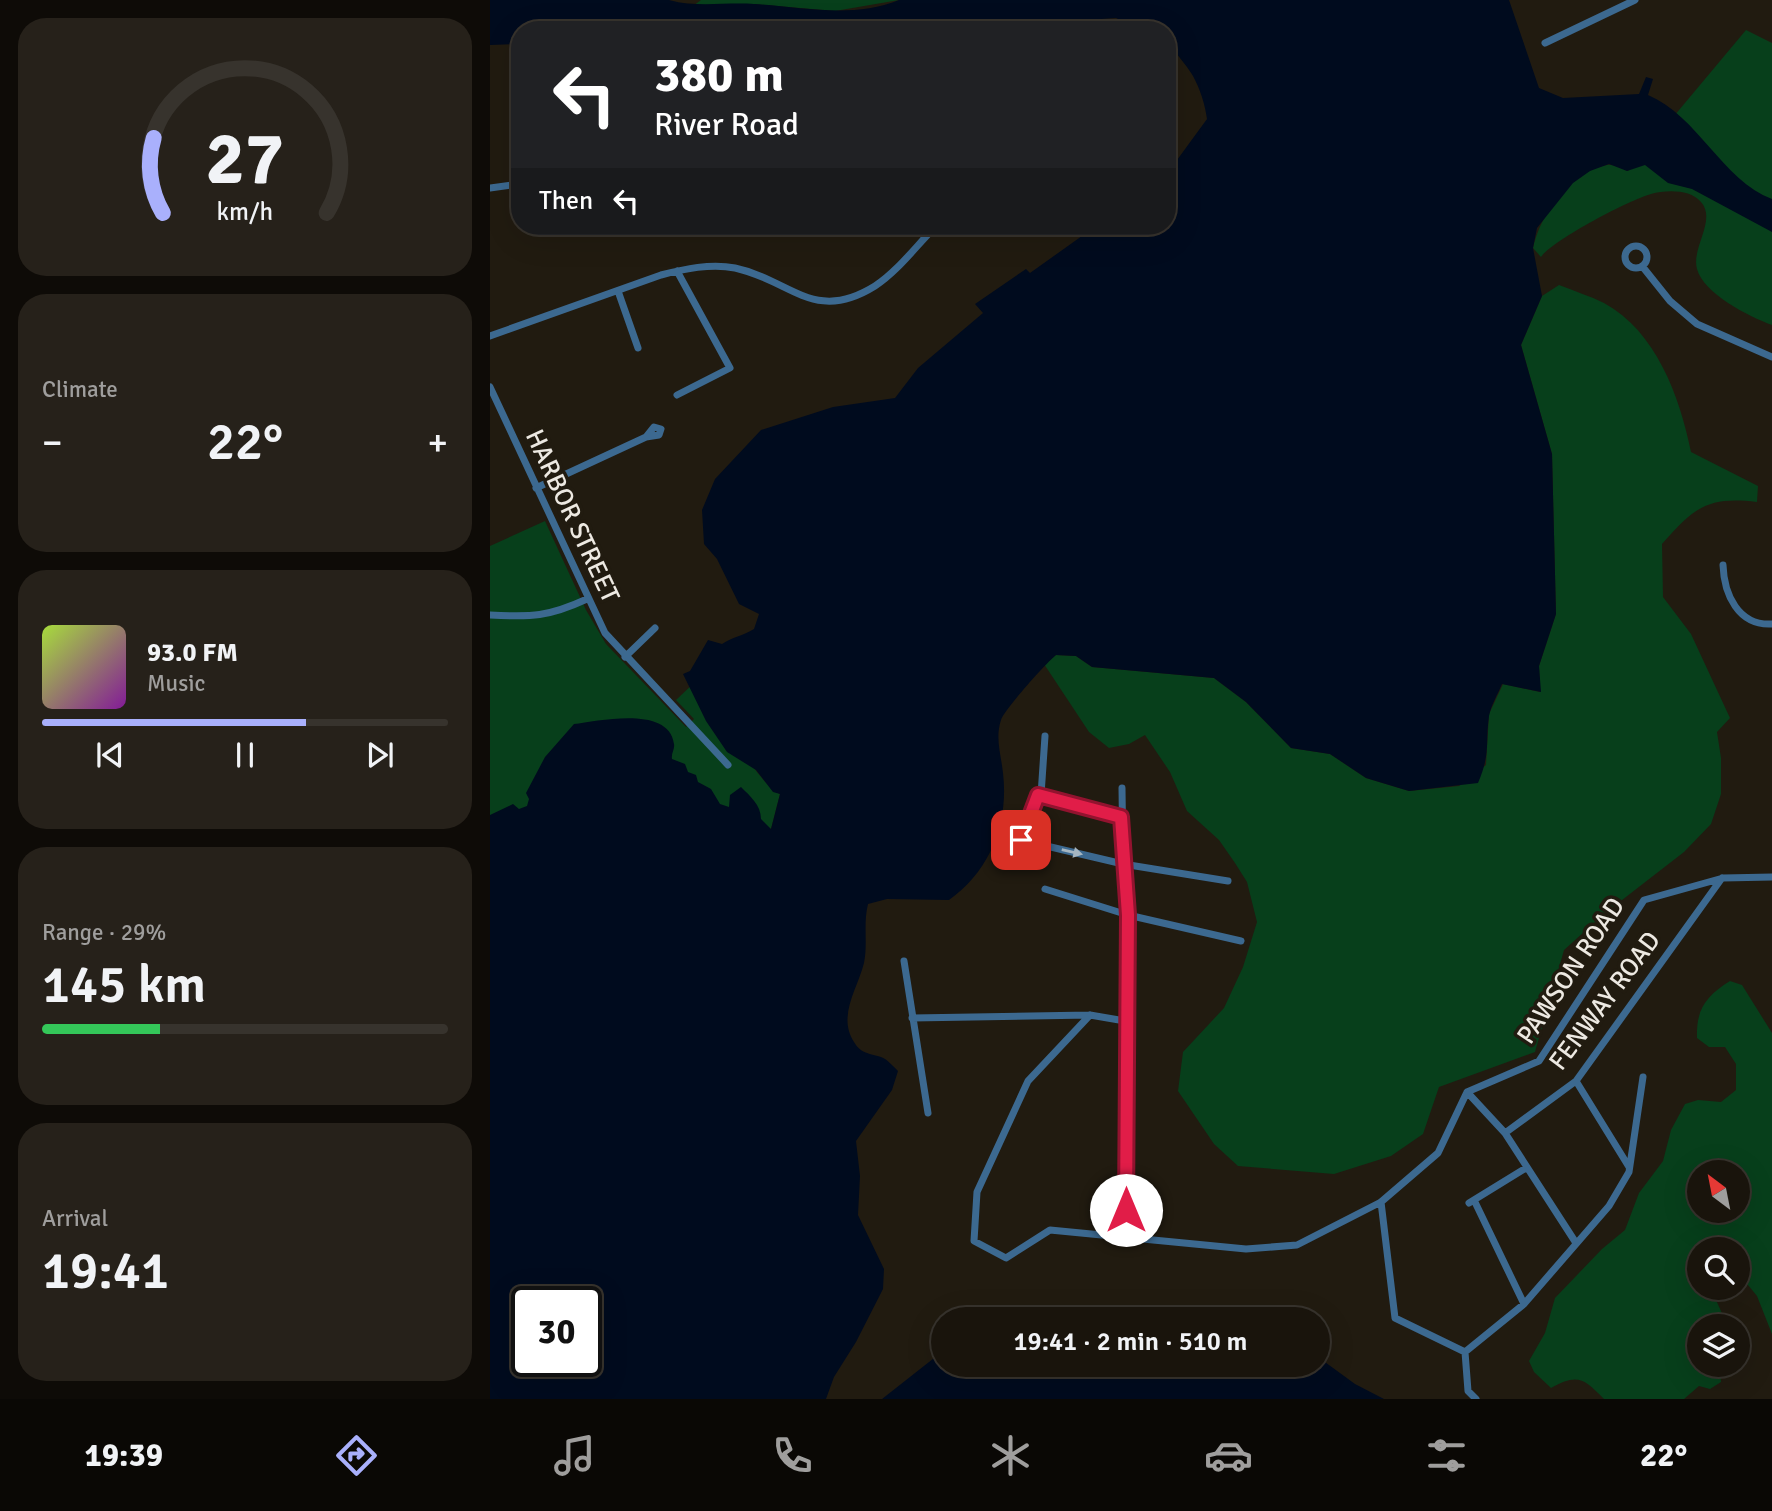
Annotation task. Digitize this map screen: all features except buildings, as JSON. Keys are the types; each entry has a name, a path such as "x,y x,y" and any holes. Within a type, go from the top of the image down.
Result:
{"street":[{"path":"1545,43 1634,0"},
{"path":"490,188 511,185"},
{"path":"490,336 677,271 733,267 811,300 832,302 876,285 927,235"},
{"path":"1642,266 1670,300 1698,324 1772,357"},
{"path":"677,271 730,368 677,395"},
{"path":"618,291 638,348"},
{"name":"HARBOR STREET","path":"490,387 604,633 729,765"},
{"path":"537,488 646,437"},
{"path":"1723,565 1727,595 1738,611 1761,625 1772,624"},
{"path":"490,615 535,617 562,611 587,599"},
{"path":"625,657 655,628"},
{"path":"1041,795 1045,736"},
{"path":"1122,788 1123,864 1128,915 1125,1021 1126,1237"},
{"path":"1017,865 1021,840 1038,795 1041,795"},
{"path":"1041,795 1121,817"},
{"path":"1021,840 1123,864 1228,881"},
{"name":"PAWSON ROAD","path":"1467,1092 1539,1061 1644,900 1723,878 1772,877"},
{"name":"FENWAY ROAD","path":"1505,1133 1576,1081 1723,878"},
{"path":"1045,889 1128,915 1241,941"},
{"path":"904,961 928,1113"},
{"path":"912,1018 1090,1015 1125,1021"},
{"path":"1090,1015 1028,1081 977,1192 974,1241 1006,1258 1050,1230 1246,1249 1297,1245 1381,1202 1438,1153 1467,1092 1505,1133 1576,1243"},
{"path":"1465,1352 1524,1304 1609,1206 1630,1167 1643,1077"},
{"path":"1576,1081 1630,1167"},
{"path":"1524,1304 1472,1202 1526,1168"},
{"path":"1381,1202 1395,1318 1465,1352"},
{"path":"1465,1352 1468,1391 1476,1399"}],"green space":[{"path":"701,0 899,0 835,11 752,4 693,6"},
{"path":"1746,30 1772,43 1772,325 1728,303 1701,278 1696,261 1706,217 1701,202 1691,195 1671,191 1640,198 1575,231 1541,257 1533,248 1542,222 1559,196 1569,185 1593,169 1609,165 1628,171"},
{"path":"1559,285 1604,303 1638,330 1663,367 1680,409 1691,452 1758,486 1757,502 1726,501 1703,507 1683,521 1662,544 1663,597 1691,634 1730,718 1717,732 1721,758 1721,794 1711,824 1684,852 1604,914 1564,950 1535,1052 1439,1087 1423,1134 1391,1156 1334,1174 1238,1166 1214,1144 1178,1091 1183,1052 1224,1008 1243,967 1257,922 1247,882 1219,840 1187,811 1170,772 1145,735 1129,744 1109,748 1089,732 1044,664 1056,655 1076,656 1092,667 1214,678 1246,702 1291,748 1330,754 1366,778 1409,791 1459,786 1486,765 1489,714 1503,684 1540,692 1539,666 1556,614 1552,454 1521,345 1542,296"},
{"path":"545,521 586,610 606,644 686,727 694,719 676,700 696,681 749,762 772,789 780,794 771,829 730,810 531,805 490,824 490,546"},
{"path":"1730,981 1742,985 1772,1033 1772,1334 1757,1296 1750,1287 1750,1237 1687,1237 1687,1300 1716,1300 1722,1314 1687,1314 1687,1377 1721,1377 1721,1382 1710,1389 1699,1386 1684,1399 1604,1399 1580,1380 1560,1383 1551,1388 1534,1372 1529,1361 1545,1333 1555,1298 1602,1249 1625,1230 1639,1193 1663,1161 1671,1130 1685,1104 1698,1100 1721,1102 1736,1090 1736,1064 1725,1047 1709,1047 1697,1038 1698,1019 1709,998"}],"water":[{"path":"490,0 669,0 690,4 754,4 846,10 882,6 899,0 1509,0 1539,88 1563,98 1639,94 1646,77 1653,79 1648,95 1681,117 1739,178 1772,199 1772,232 1692,189 1668,183 1645,165 1627,171 1609,164 1590,171 1573,183 1537,228 1533,248 1542,296 1521,345 1552,454 1556,614 1539,666 1541,692 1502,684 1489,716 1485,764 1478,783 1409,791 1366,778 1330,754 1291,748 1246,702 1214,678 1092,667 1076,656 1056,655 1009,707 1001,720 999,733 1003,810 994,844 976,875 949,900 887,899 868,904 864,963 850,1002 848,1022 849,1032 859,1049 883,1058 898,1071 892,1090 856,1141 860,1176 858,1215 884,1269 883,1289 856,1342 834,1377 826,1399 490,1399 490,815 513,804 519,809 527,806 529,799 526,793 545,757 574,724 632,718 660,724 669,732 674,744 672,759 685,764 688,772 696,775 698,782 711,789 720,804 729,807 730,795 741,787 754,801 761,819 771,829 780,794 773,792 756,770 727,752 706,721 683,674 690,671 708,640 722,644 754,629 759,614 739,604 717,559 704,544 702,510 715,479 761,430 833,407 895,398 918,368 983,313 975,304 1026,269 1030,273 1083,235 1176,235 1176,161 1207,119 1205,108 1196,81 1176,52 1176,21 1122,21 1116,18 1094,21 511,21 511,44 490,45"},
{"path":"931,1360 931,1377 1330,1377 1330,1366 1355,1384 1384,1399 882,1399"}],"route":[{"path":"1021,840 1038,795 1121,817 1128,915 1125,1021 1126,1210"}]}
